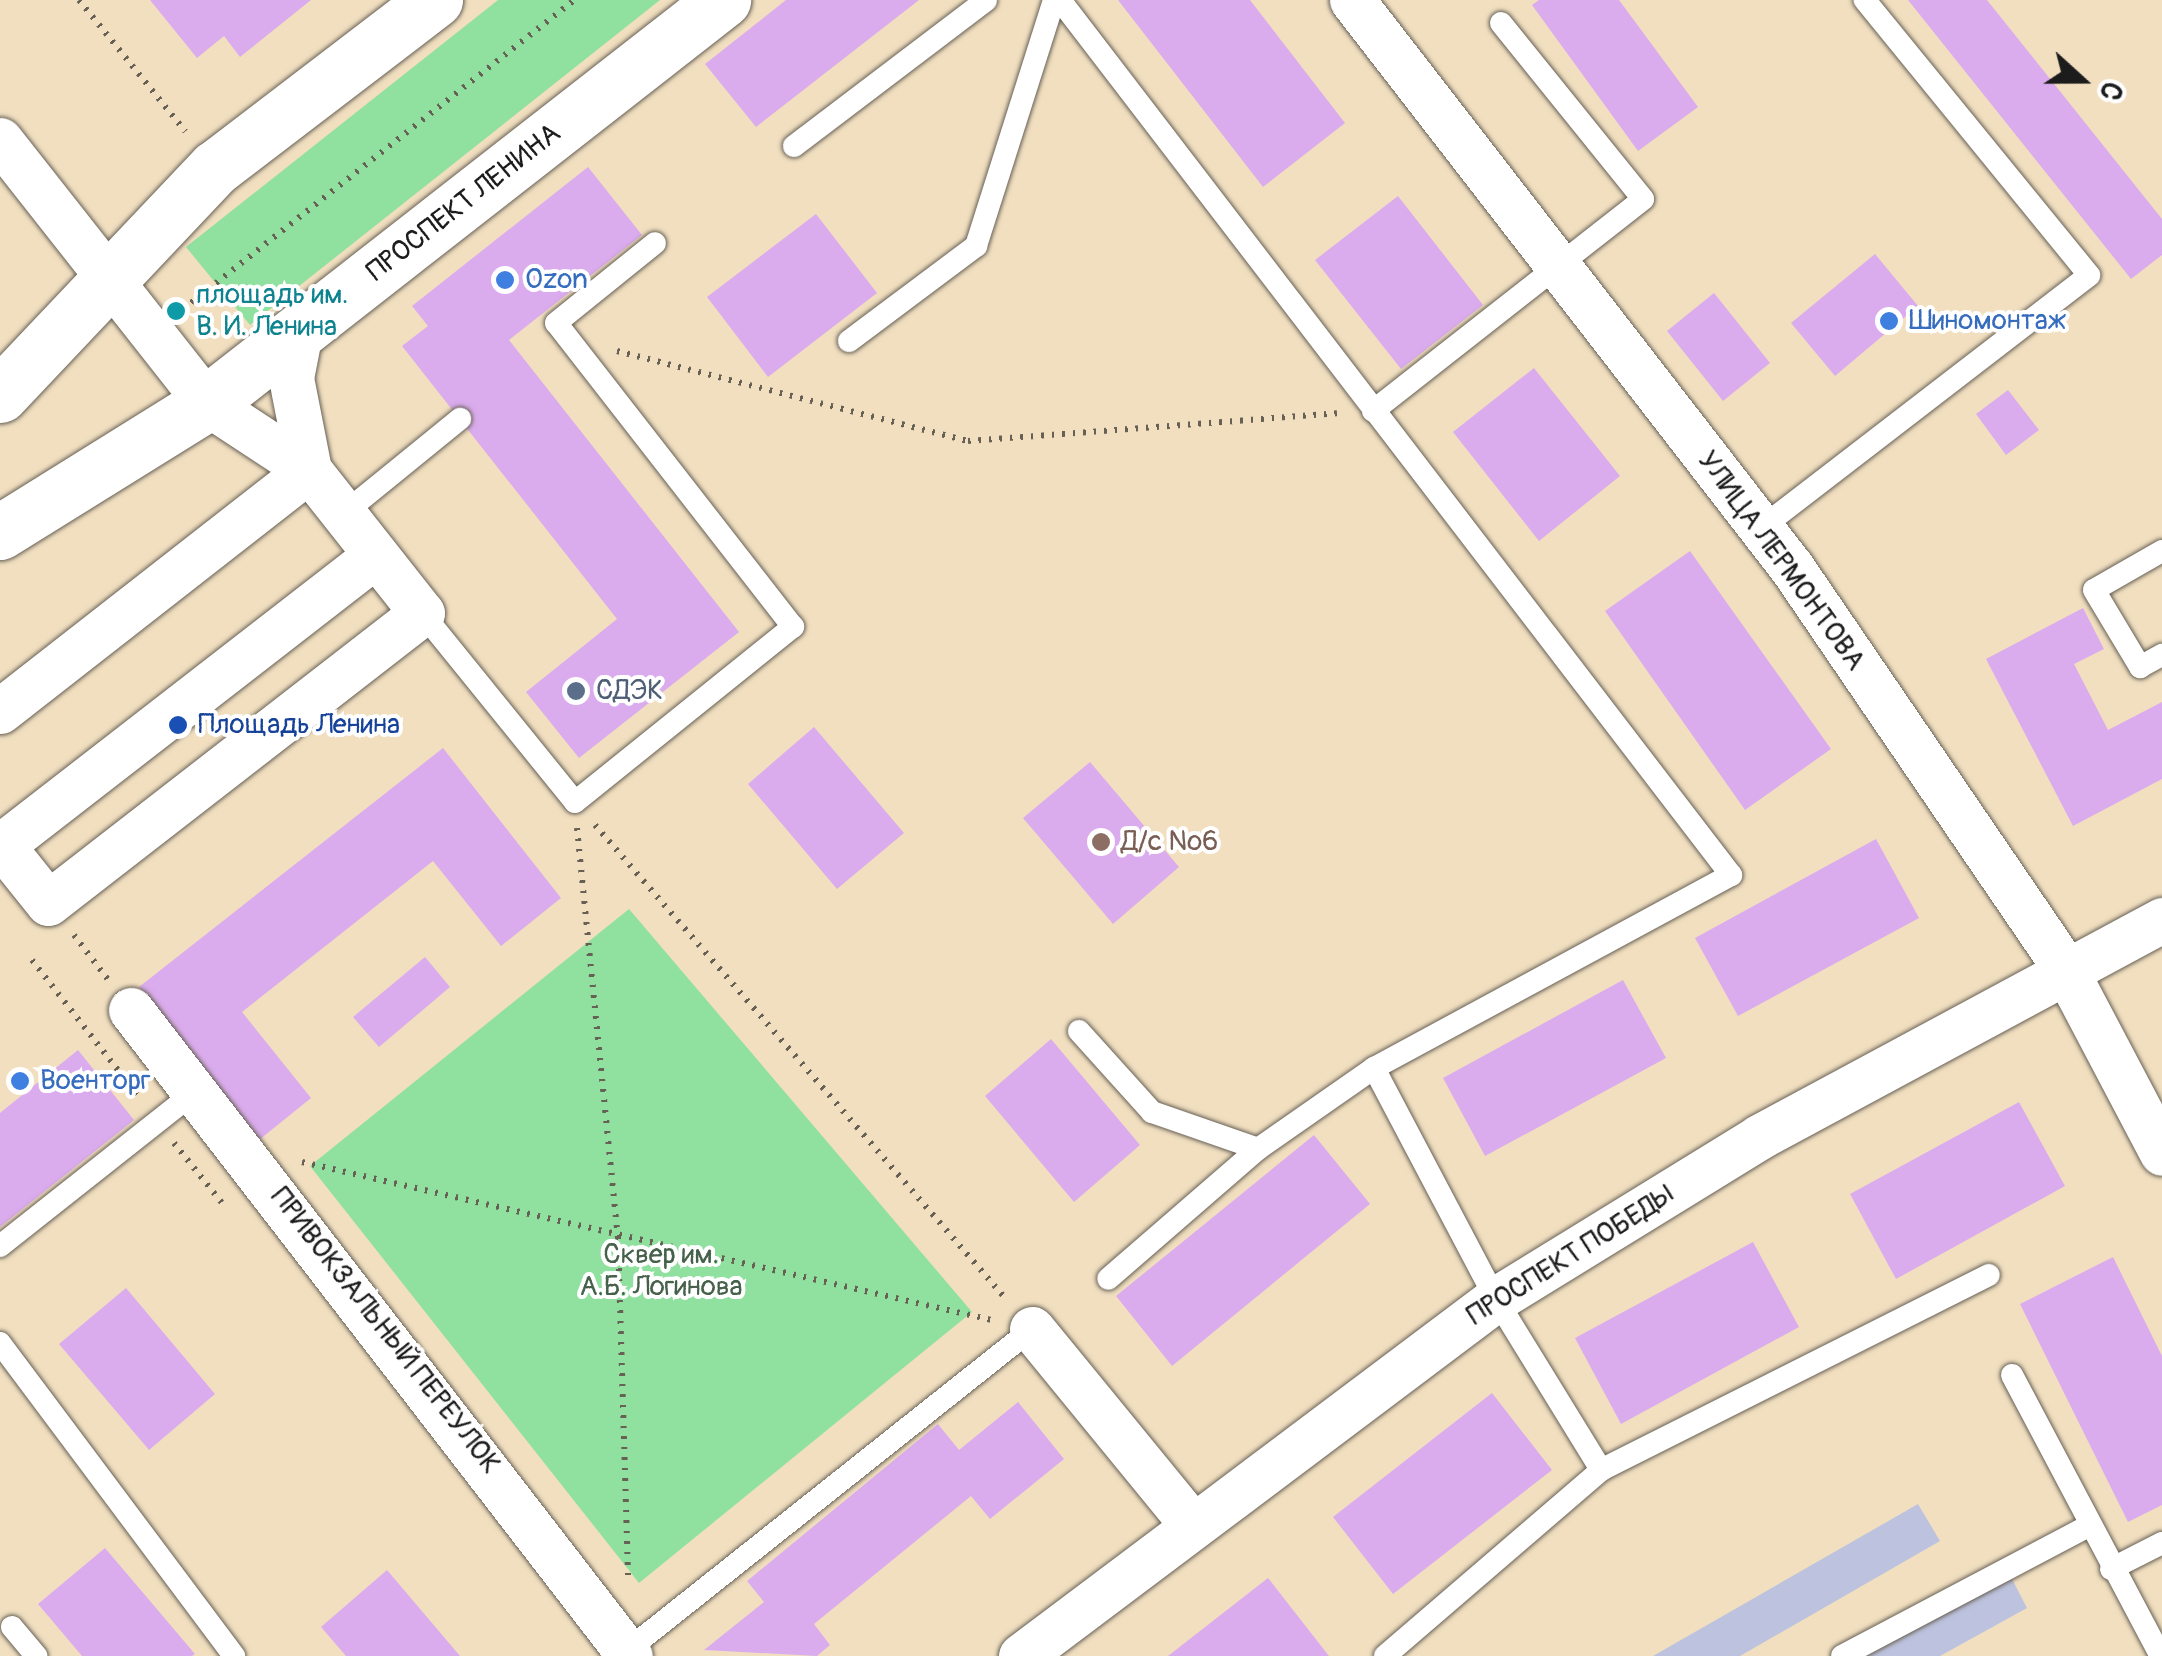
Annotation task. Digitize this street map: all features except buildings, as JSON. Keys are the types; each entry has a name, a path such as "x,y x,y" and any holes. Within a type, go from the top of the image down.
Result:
{"street":[{"path":"0,395 215,168 435,0"},
{"name":"ПРОСПЕКТ ЛЕНИНА","path":"0,532 207,403 723,0"},
{"name":"УЛИЦА ЛЕРМОНТОВА","path":"1352,0 1761,528 2064,966 2162,1153"},
{"path":"0,140 207,403 309,470 422,612 48,903 1,844 376,556"},
{"path":"300,332 291,378 309,470"},
{"path":"0,711 309,470"},
{"name":"ПРОСПЕКТ ПОБЕДЫ","path":"1021,1656 1190,1523 1496,1300 1759,1137 2064,966 2162,920"},
{"name":"ПРИВОКЗАЛЬНЫЙ ПЕРЕУЛОК","path":"131,1010 242,1147 627,1653"},
{"path":"1032,1329 1190,1523"}],"lane":[{"path":"794,146 986,0"},
{"path":"849,341 976,246 1057,0"},
{"path":"1057,0 1732,875 1374,1068 1258,1150 1108,1278"},
{"path":"1761,528 2089,275 1866,0"},
{"path":"1374,411 1643,199 1501,23"},
{"path":"422,612 575,802 793,627 556,323 655,243"},
{"path":"343,514 460,419"},
{"path":"2162,551 2094,590 2140,667 2162,655"},
{"path":"1079,1031 1152,1112 1258,1150"},
{"path":"1374,1068 1496,1300 1601,1470"},
{"path":"0,1246 196,1091"},
{"path":"1384,1656 1601,1470 1989,1275"},
{"path":"627,1653 1032,1329"},
{"path":"0,1343 234,1656"},
{"path":"2012,1374 2087,1526 2161,1656"},
{"path":"1842,1656 2087,1526"},
{"path":"2111,1569 2162,1543"},
{"path":"12,1627 36,1656"}],"path":[{"path":"79,0 192,140"},
{"path":"153,334 574,0"},
{"path":"568,338 968,441 1374,411"},
{"path":"575,802 618,1237 627,1653"},
{"path":"575,802 1032,1329"},
{"path":"48,903 131,1010"},
{"path":"242,1147 618,1237 1032,1329"}],"shaded area":[{"path":"1918,1504 1940,1541 1740,1656 1653,1656"},
{"path":"2011,1577 2027,1608 1940,1656 1867,1656"}],"green space":[{"path":"498,0 660,0 250,325 186,247"},
{"name":"Сквер им. А.Б. Логинова","path":"629,909 972,1312 639,1583 310,1166"}],"place":[{"name":"Ozon","path":"505,280"},
{"name":"площадь им. В. И. Ленина","path":"176,311"},
{"name":"Шиномонтаж","path":"1889,321"},
{"name":"СДЭК","path":"576,691"},
{"name":"Площадь Ленина","path":"178,725"},
{"name":"Д/с №6","path":"1101,842"},
{"name":"Военторг","path":"20,1081"}]}
